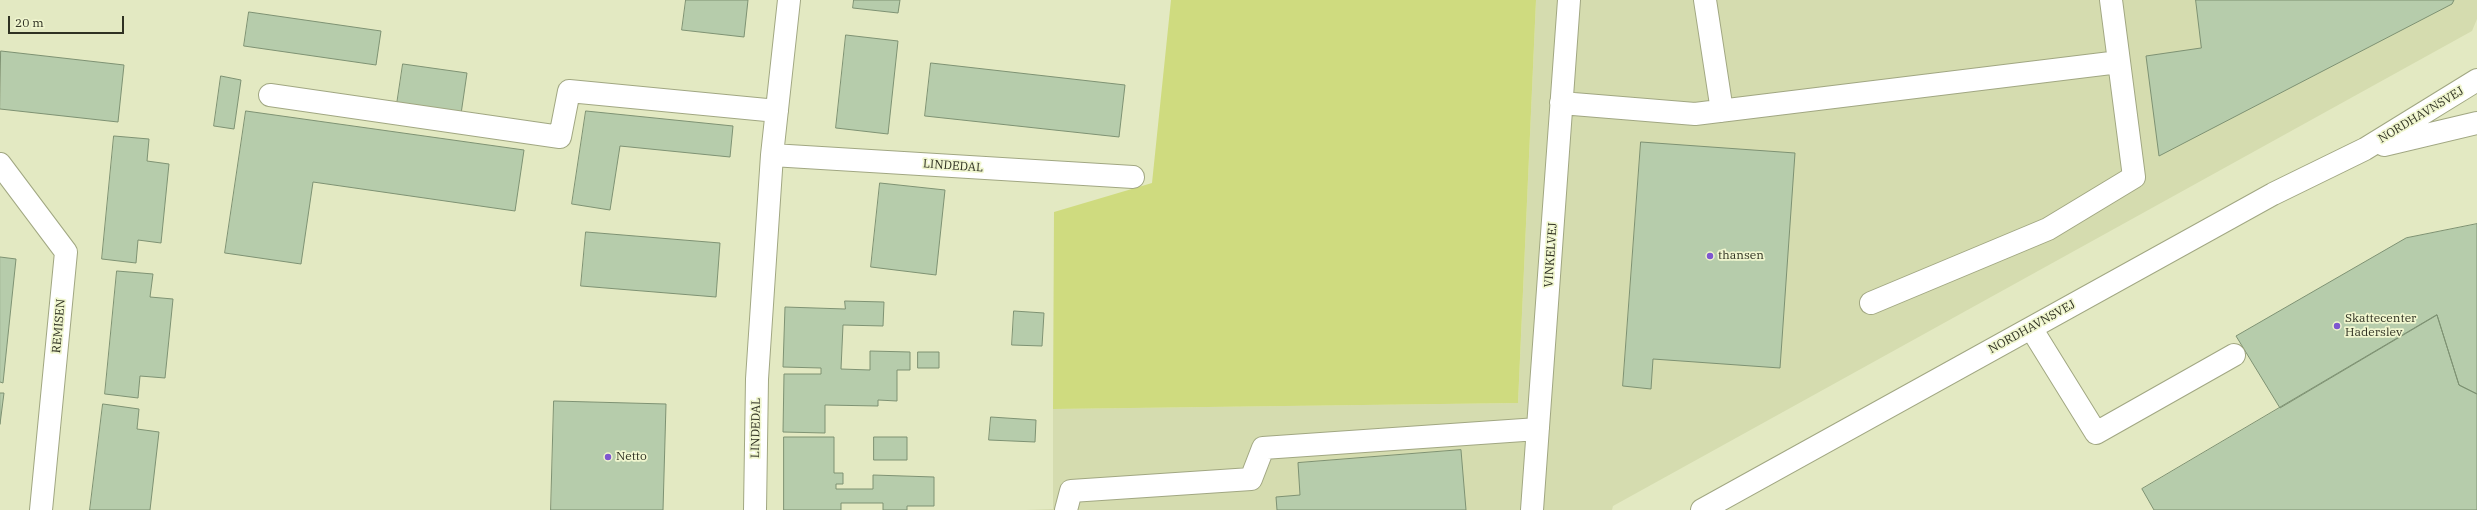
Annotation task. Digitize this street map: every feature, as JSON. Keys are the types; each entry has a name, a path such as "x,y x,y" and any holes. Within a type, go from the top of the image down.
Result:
{"street":[{"name":"LINDEDAL","path":"755,510 757,379 772,155 789,0"},
{"name":"VINKELVEJ","path":"1532,510 1568,0"},
{"path":"1705,0 1722,111"},
{"path":"1871,303 2048,229 2134,177 2111,0"},
{"path":"1561,104 1695,114 2119,62"},
{"name":"NORDHAVNSVEJ","path":"1702,510 2272,194 2365,149 2477,80"},
{"path":"270,95 560,136 569,91 777,111"},
{"name":"NORDHAVNSVEJ","path":"2365,149 2477,123"},
{"name":"LINDEDAL","path":"772,155 1133,177"},
{"name":"REMISEN","path":"0,164 66,252 41,510"},
{"path":"2031,328 2096,433 2234,355"},
{"path":"1066,510 1071,491 1251,479 1263,448 1538,429"}],"shaded area":[{"path":"1536,0 2477,0 2477,19 2472,31 1613,506 1612,510 1026,510 1053,509 1053,409 1518,403"}],"green space":[{"path":"1171,0 1536,0 1518,403 1053,409 1054,212 1152,183"}],"building":[{"path":"686,0 748,0 744,37 682,30"},
{"path":"854,0 900,0 898,13 853,8"},
{"path":"2196,0 2454,0 2452,4 2159,156 2146,56 2201,48"},
{"path":"249,12 381,31 376,65 244,46"},
{"path":"846,35 898,41 888,134 836,128"},
{"path":"1,51 124,65 118,122 0,109"},
{"path":"931,63 1125,85 1119,137 925,116"},
{"path":"403,64 467,73 461,114 397,104"},
{"path":"221,76 241,80 234,129 214,126"},
{"path":"246,111 524,150 515,211 313,182 301,264 225,253"},
{"path":"586,111 733,126 730,157 620,146 610,210 572,204"},
{"path":"114,136 149,139 147,161 169,164 161,243 138,240 136,263 102,259"},
{"name":"thansen","path":"1641,142 1795,153 1780,368 1653,359 1651,389 1623,386"},
{"path":"880,183 945,190 936,275 871,267"},
{"name":"Skattecenter Haderslev","path":"2477,224 2477,394 2459,385 2437,315 2280,408 2236,336 2406,238"},
{"path":"586,232 720,243 716,297 581,286"},
{"path":"0,257 16,259 3,383 0,382"},
{"path":"117,271 153,274 150,297 173,299 165,378 140,376 138,398 105,394"},
{"path":"845,301 884,302 883,326 843,325 841,369 870,370 870,351 910,352 910,370 897,370 897,401 878,400 878,406 825,405 825,433 783,432 784,374 821,374 821,368 783,367 785,307 845,309"},
{"path":"1014,311 1044,313 1042,346 1012,345"},
{"path":"2437,315 2459,385 2477,394 2477,510 2154,510 2142,489"},
{"path":"918,352 939,352 939,368 918,368"},
{"path":"0,393 4,393 0,424"},
{"name":"Netto","path":"554,401 666,404 663,510 551,510"},
{"path":"103,404 139,409 137,429 159,432 150,510 90,510"},
{"path":"991,417 1036,420 1035,442 989,440"},
{"path":"784,437 834,437 834,473 843,473 843,484 836,484 836,489 873,489 873,475 934,477 934,506 907,506 907,510 883,510 883,503 841,503 841,510 784,510"},
{"path":"874,437 907,437 907,460 874,460"},
{"path":"1461,450 1466,510 1277,510 1276,497 1300,495 1298,463"}],"place":[{"name":"thansen","path":"1710,256"},
{"name":"Skattecenter Haderslev","path":"2337,326"},
{"name":"Netto","path":"608,457"}]}
